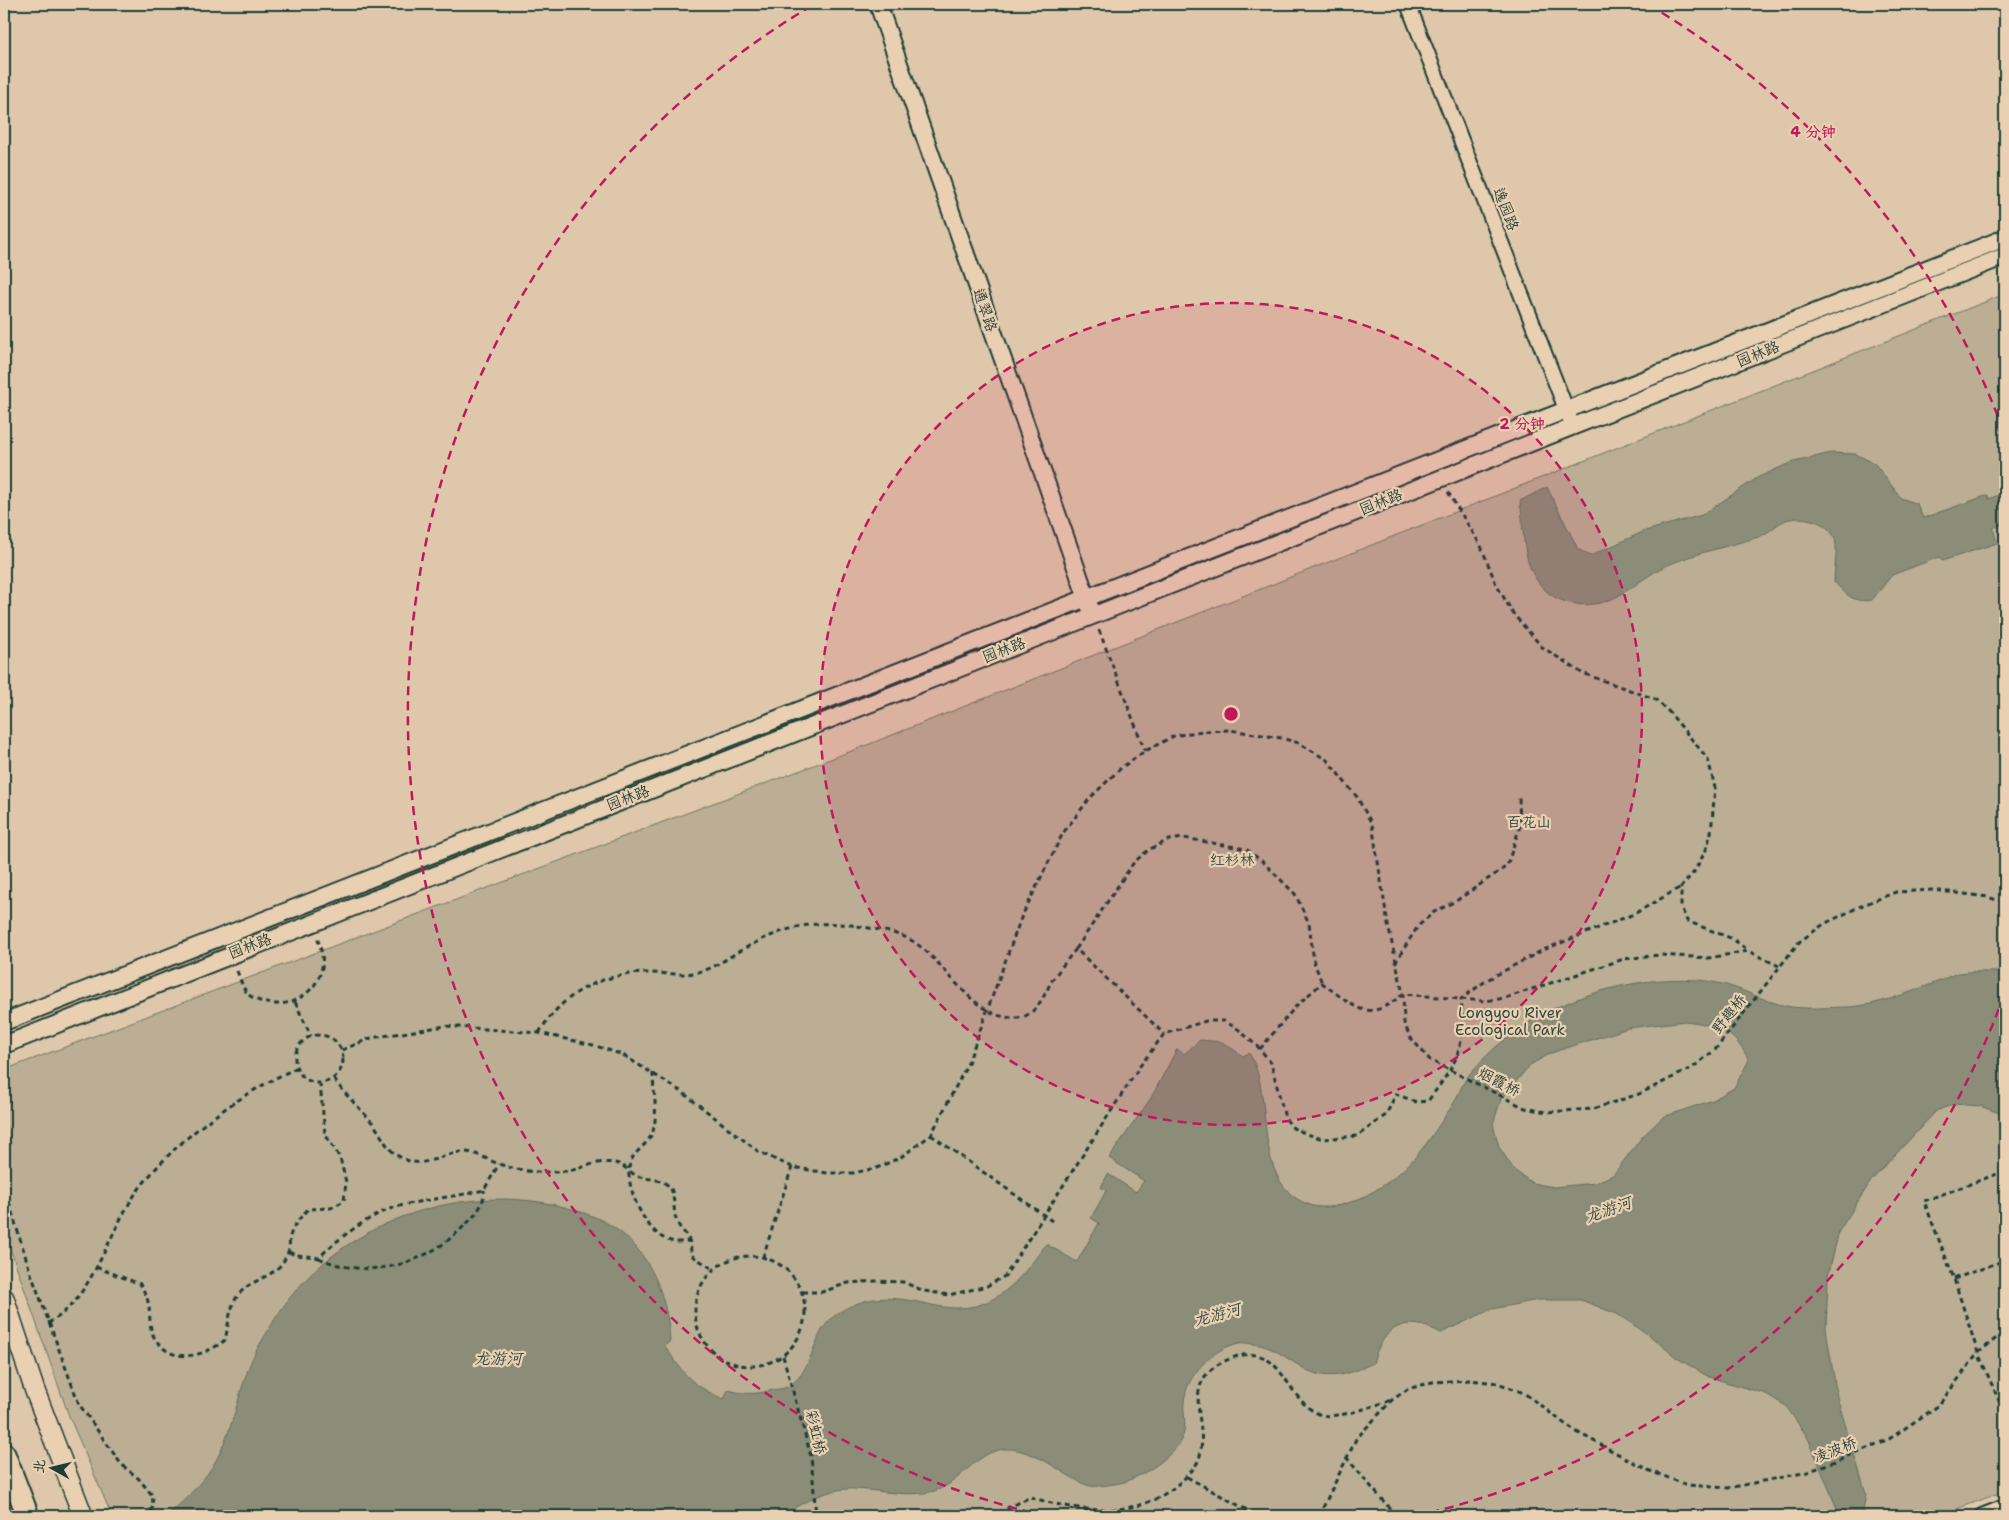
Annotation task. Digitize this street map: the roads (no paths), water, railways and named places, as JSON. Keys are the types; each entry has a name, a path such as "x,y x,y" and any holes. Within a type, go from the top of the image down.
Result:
{"main road":[{"path":"4,1298 35,1391 82,1514"},
{"path":"4,1454 28,1516"}],"street":[{"name":"通翠路","path":"878,4 1086,600 1093,615"},
{"name":"逸园路","path":"1408,4 1573,427"},
{"name":"园林路","path":"4,1022 1086,600 2005,238"},
{"name":"园林路","path":"4,1044 228,954 2005,256"},
{"path":"1982,1516 2005,1507"}],"water":[{"path":"1831,453 1856,454 1875,464 1901,498 1917,504 1923,518 1988,495 1989,499 2005,492 2005,523 1993,528 1997,543 1942,561 1939,557 1892,575 1872,600 1865,601 1851,597 1834,582 1836,544 1834,536 1816,521 1799,518 1784,521 1758,537 1668,565 1623,593 1607,601 1589,605 1570,603 1552,596 1537,581 1531,570 1525,548 1520,501 1547,487 1578,549 1590,556 1645,531 1702,515 1757,478 1790,463"},
{"name":"龙游河","path":"1997,972 2005,974 2005,1115 1980,1106 1954,1104 1936,1111 1871,1181 1839,1231 1828,1276 1826,1329 1837,1397 1866,1494 1862,1516 1840,1516 1808,1438 1786,1406 1766,1394 1709,1377 1677,1358 1649,1335 1617,1314 1581,1300 1538,1300 1492,1309 1441,1333 1417,1324 1407,1324 1398,1327 1383,1340 1377,1350 1373,1363 1339,1375 1331,1376 1314,1373 1274,1350 1261,1345 1241,1343 1229,1346 1210,1357 1195,1373 1189,1383 1184,1403 1185,1421 1183,1435 1171,1453 1148,1471 1124,1482 1112,1484 1087,1485 1040,1459 1012,1449 990,1453 954,1481 934,1491 914,1494 845,1489 826,1493 807,1501 781,1516 166,1516 193,1490 216,1461 227,1436 244,1380 253,1358 268,1331 295,1292 329,1259 368,1233 412,1214 458,1202 505,1199 552,1204 597,1218 614,1228 629,1239 641,1253 659,1286 668,1322 670,1341 665,1346 689,1378 704,1389 724,1399 728,1390 761,1393 785,1388 795,1381 807,1365 823,1328 842,1310 861,1302 892,1298 952,1308 970,1307 985,1303 999,1296 1023,1274 1046,1244 1077,1262 1099,1223 1091,1218 1106,1191 1101,1187 1108,1174 1136,1192 1144,1181 1109,1158 1151,1098 1177,1049 1184,1054 1200,1040 1222,1042 1243,1056 1249,1053 1257,1071 1271,1157 1278,1177 1289,1193 1307,1204 1320,1207 1333,1206 1362,1198 1400,1173 1426,1144 1452,1106 1467,1077 1487,1055 1525,1025 1553,1009 1575,1000 1622,986 1672,979 1696,980 1727,985 1786,1006 1809,1008 1849,1007 1891,999 1959,973","holes":["1685,1021 1716,1027 1730,1036 1743,1050 1749,1060 1734,1088 1713,1100 1663,1117 1642,1137 1613,1175 1595,1183 1554,1187 1532,1183 1514,1170 1499,1147 1493,1124 1501,1099 1530,1065 1551,1053 1628,1028"]}],"park label":[{"name":"百花山","path":"1529,822"},
{"name":"红杉林","path":"1232,860"},
{"name":"Longyou River Ecological Park","path":"1510,1022"}]}
